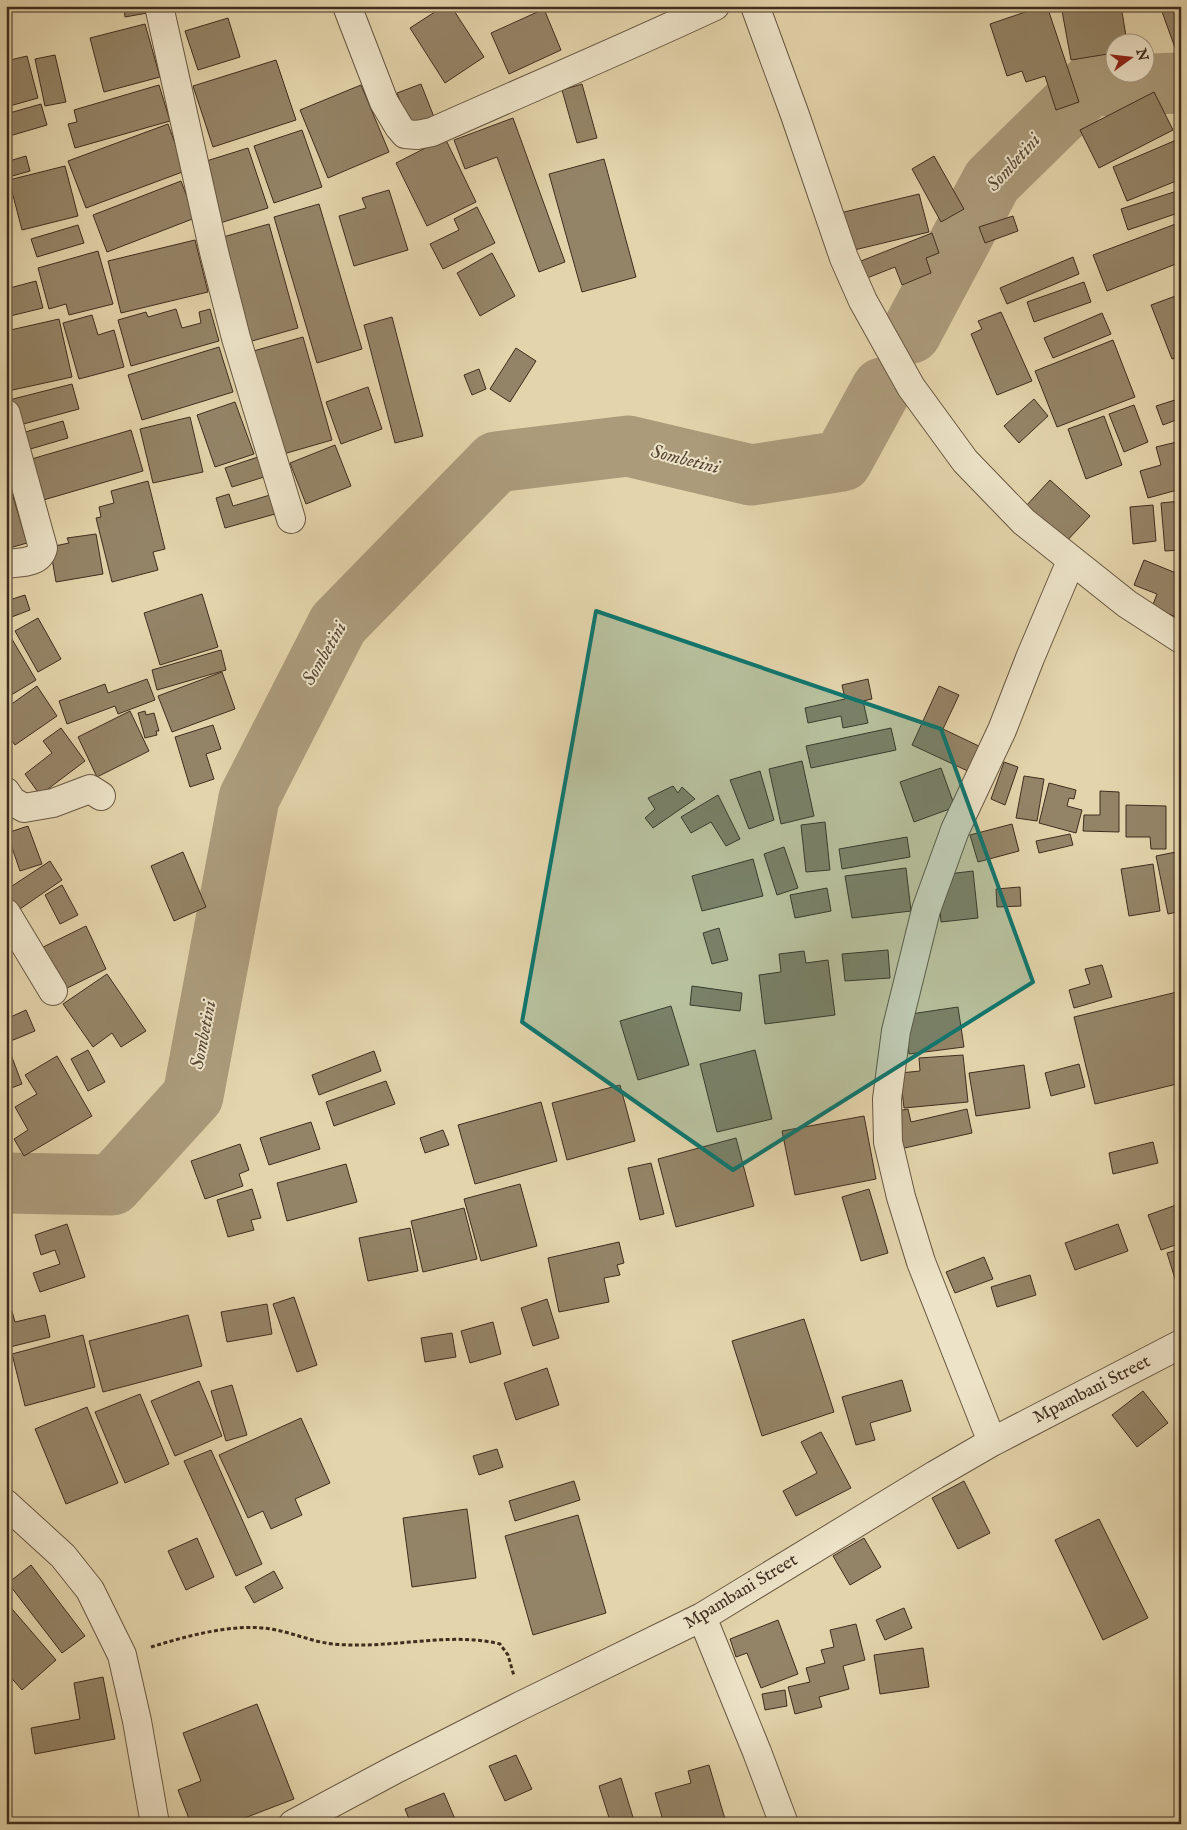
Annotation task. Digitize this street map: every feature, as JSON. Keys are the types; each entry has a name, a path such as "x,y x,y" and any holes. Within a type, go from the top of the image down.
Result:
{"street":[{"path":"159,6 214,252 234,328 291,519"},
{"path":"347,6 384,102 399,128 405,134 417,135 432,132 640,41 714,6"},
{"path":"755,6 844,258 863,301 911,387 965,460 1024,522 1127,604 1181,639"},
{"path":"6,414 43,548 42,555 35,560 6,564"},
{"path":"992,1442 921,1262 900,1197 888,1142 887,1099 896,1031 926,910 955,830 1002,730 1071,561"},
{"path":"6,792 12,801 24,808 53,803 90,789 101,796"},
{"path":"6,913 53,991"},
{"name":"Mpambani Street","path":"293,1824 522,1705 702,1617 934,1475 992,1442 1181,1344"},
{"path":"6,1504 63,1556 90,1590 122,1655 137,1721 155,1824"},
{"path":"702,1617 784,1824"}],"path":[{"path":"122,1655 216,1631 254,1628 271,1629 326,1644 352,1645 474,1639 500,1644 508,1655 522,1705"}],"highlighted area":[{"path":"596,611 941,729 1033,982 733,1170 522,1022"}],"building":[{"path":"124,6 146,6 147,13 125,17"},
{"path":"444,6 451,6 484,57 445,83 410,28"},
{"path":"1047,6 1079,102 1056,110 1045,76 1026,82 1022,71 1007,76 990,24"},
{"path":"1092,6 1121,6 1125,32 1104,32 1104,55 1071,60 1062,11"},
{"path":"1169,6 1181,6 1181,55 1178,56 1161,9"},
{"path":"544,9 561,50 509,74 491,33"},
{"path":"228,18 240,57 198,70 185,31"},
{"path":"145,24 160,77 104,92 90,38"},
{"path":"55,55 66,102 45,106 35,59"},
{"path":"27,56 38,98 6,107 6,61"},
{"path":"276,60 296,120 213,147 193,86"},
{"path":"421,84 434,117 410,127 397,93"},
{"path":"582,84 597,138 577,143 562,90"},
{"path":"159,85 170,121 75,148 68,124 77,122 74,110"},
{"path":"361,85 389,152 328,178 300,110"},
{"path":"1154,92 1173,130 1099,168 1080,130"},
{"path":"41,104 47,125 6,137 6,114"},
{"path":"513,118 565,262 539,272 497,157 465,169 454,140"},
{"path":"168,124 185,171 86,208 68,161"},
{"path":"302,130 322,187 274,203 254,146"},
{"path":"445,138 476,202 427,226 396,163"},
{"path":"1181,138 1181,179 1127,201 1113,167"},
{"path":"248,148 268,208 220,223 200,163"},
{"path":"26,156 30,171 9,177 6,162"},
{"path":"934,156 964,209 941,222 912,169"},
{"path":"604,159 636,277 582,292 549,174"},
{"path":"65,166 78,216 22,230 9,180"},
{"path":"181,181 195,218 107,252 93,215"},
{"path":"389,190 408,250 354,266 339,216 366,208 362,198"},
{"path":"1177,191 1181,212 1128,230 1121,209"},
{"path":"919,194 929,232 850,251 840,213"},
{"path":"319,204 362,349 317,363 274,217"},
{"path":"477,207 495,243 443,269 430,244 459,230 454,219"},
{"path":"1013,216 1018,231 985,243 979,227"},
{"path":"1181,222 1181,262 1107,291 1093,255"},
{"path":"269,224 298,328 245,343 216,239"},
{"path":"78,225 84,243 37,257 31,239"},
{"path":"932,233 939,253 926,258 931,273 902,285 895,267 862,280 856,263"},
{"path":"195,240 208,292 121,313 108,261"},
{"path":"98,251 113,304 69,315 66,304 49,309 38,268"},
{"path":"492,253 515,296 480,316 457,273"},
{"path":"1073,257 1079,274 1007,304 1000,288"},
{"path":"36,281 43,308 6,317 6,289"},
{"path":"1084,282 1091,302 1034,322 1027,302"},
{"path":"1181,294 1181,356 1172,359 1151,305"},
{"path":"176,309 182,328 201,323 199,312 210,309 219,341 131,366 118,320 146,312 148,317"},
{"path":"1001,312 1032,381 997,395 971,334 982,329 978,321"},
{"path":"1102,313 1111,334 1053,358 1044,338"},
{"path":"92,315 98,335 114,330 124,367 79,379 63,323"},
{"path":"392,317 423,436 395,443 364,325"},
{"path":"59,319 72,377 8,391 6,331"},
{"path":"303,337 332,440 280,455 250,352"},
{"path":"1113,340 1135,397 1057,427 1035,371"},
{"path":"219,347 233,392 142,420 128,375"},
{"path":"516,348 536,361 510,402 490,389"},
{"path":"479,369 486,389 472,395 464,375"},
{"path":"72,384 79,409 16,426 9,400"},
{"path":"368,387 382,429 341,444 326,402"},
{"path":"1034,399 1048,416 1019,443 1004,426"},
{"path":"1175,400 1181,418 1163,425 1156,406"},
{"path":"235,402 254,454 215,467 197,415"},
{"path":"1134,405 1148,442 1124,452 1109,414"},
{"path":"1104,416 1122,465 1086,479 1068,429"},
{"path":"190,417 203,472 153,483 140,429"},
{"path":"63,421 68,438 27,450 22,433"},
{"path":"131,430 143,471 40,501 28,460"},
{"path":"1181,441 1181,489 1148,498 1140,471 1161,465 1156,447"},
{"path":"335,445 351,486 306,504 290,463"},
{"path":"258,457 264,477 232,487 225,468"},
{"path":"1050,480 1090,516 1064,544 1025,507"},
{"path":"148,481 165,549 153,552 158,570 112,582 96,518 101,517 99,507 114,503 111,491"},
{"path":"12,493 27,543 6,549 6,494"},
{"path":"229,494 233,506 270,495 275,514 225,528 216,498"},
{"path":"1181,501 1181,550 1165,551 1161,503"},
{"path":"1153,505 1156,541 1133,544 1130,507"},
{"path":"96,534 103,574 56,582 50,547 69,543 67,538"},
{"path":"1144,560 1181,575 1181,619 1152,607 1157,594 1134,585"},
{"path":"202,594 218,647 160,665 144,613"},
{"path":"25,595 30,610 9,618 6,611 6,601"},
{"path":"38,618 61,659 38,672 15,631"},
{"path":"6,629 36,680 8,697 6,694"},
{"path":"221,650 226,670 157,690 152,670"},
{"path":"222,672 235,709 172,732 158,696"},
{"path":"147,679 155,700 118,714 115,706 67,724 59,701 105,684 108,693"},
{"path":"868,679 872,699 863,701 868,723 843,728 841,716 808,723 805,708 845,699 842,685"},
{"path":"37,686 57,716 15,745 6,732 6,708"},
{"path":"939,686 959,695 943,729 983,748 972,773 912,745"},
{"path":"130,711 149,751 97,777 78,737"},
{"path":"145,711 146,715 154,713 159,731 156,731 157,735 145,738 138,713"},
{"path":"213,725 221,749 206,754 214,779 190,787 175,737"},
{"path":"61,728 85,761 40,795 25,774 52,753 43,741"},
{"path":"891,728 896,750 811,768 806,746"},
{"path":"802,761 814,816 781,824 769,769"},
{"path":"1004,762 1018,767 1005,805 991,799"},
{"path":"941,768 955,807 914,822 900,782"},
{"path":"760,771 774,820 749,829 730,780"},
{"path":"1024,776 1044,779 1037,821 1016,818"},
{"path":"1049,783 1076,790 1074,799 1069,798 1067,806 1082,810 1076,833 1039,823"},
{"path":"673,786 678,793 682,787 695,799 653,828 645,818 655,809 648,798"},
{"path":"1100,791 1119,792 1119,832 1083,831 1084,815 1100,815"},
{"path":"718,795 740,839 726,846 711,822 691,833 681,817"},
{"path":"1126,805 1166,806 1166,849 1151,849 1150,837 1126,837"},
{"path":"825,822 830,870 806,872 801,825"},
{"path":"1012,824 1019,851 978,862 970,835"},
{"path":"28,826 42,864 20,871 7,833"},
{"path":"1070,834 1073,845 1039,853 1036,841"},
{"path":"907,837 910,857 842,869 839,849"},
{"path":"784,847 798,888 777,895 764,854"},
{"path":"1181,851 1181,911 1168,914 1156,856"},
{"path":"183,852 206,907 174,921 151,866"},
{"path":"753,859 763,896 702,911 692,876"},
{"path":"50,861 62,880 17,911 6,896 6,890"},
{"path":"1153,864 1160,911 1129,916 1121,869"},
{"path":"906,868 911,911 852,918 845,876"},
{"path":"973,871 978,918 941,922 938,885 948,874"},
{"path":"62,885 78,915 60,924 45,895"},
{"path":"1020,887 1021,906 997,907 996,889"},
{"path":"827,888 831,911 795,918 790,895"},
{"path":"86,926 106,969 57,993 37,950"},
{"path":"719,928 728,960 712,964 703,933"},
{"path":"888,950 890,978 845,981 842,954"},
{"path":"804,951 806,963 828,960 835,1015 765,1024 759,975 781,972 779,954"},
{"path":"1102,965 1112,997 1074,1008 1069,990 1090,984 1085,969"},
{"path":"107,974 146,1031 121,1047 112,1033 93,1047 63,1004"},
{"path":"692,986 742,993 740,1011 690,1005"},
{"path":"1181,991 1181,1083 1095,1104 1074,1017"},
{"path":"671,1006 689,1065 638,1080 620,1021"},
{"path":"958,1007 964,1047 909,1054 904,1015"},
{"path":"26,1010 35,1031 6,1043 6,1019"},
{"path":"88,1050 105,1082 88,1091 71,1059"},
{"path":"755,1050 772,1119 717,1132 700,1064"},
{"path":"374,1051 381,1071 319,1095 312,1075"},
{"path":"10,1052 22,1084 6,1090 6,1054"},
{"path":"963,1055 968,1102 904,1108 900,1073 920,1071 919,1058"},
{"path":"57,1056 92,1116 24,1156 14,1139 28,1130 15,1107 37,1094 25,1075"},
{"path":"1079,1064 1085,1087 1051,1096 1045,1073"},
{"path":"1024,1065 1030,1108 976,1116 969,1073"},
{"path":"386,1081 395,1104 334,1126 326,1102"},
{"path":"620,1085 635,1141 567,1160 552,1103"},
{"path":"541,1102 557,1161 475,1184 458,1125"},
{"path":"908,1109 911,1122 967,1109 972,1133 900,1149 892,1112"},
{"path":"864,1116 876,1179 795,1195 782,1131"},
{"path":"311,1122 320,1149 269,1165 260,1138"},
{"path":"443,1130 449,1145 425,1153 420,1138"},
{"path":"736,1138 754,1206 676,1227 658,1159"},
{"path":"1153,1142 1158,1163 1113,1174 1109,1153"},
{"path":"240,1144 249,1170 239,1174 243,1186 205,1199 191,1161"},
{"path":"651,1163 664,1214 640,1220 628,1168"},
{"path":"346,1164 357,1202 287,1221 277,1183"},
{"path":"520,1184 537,1246 481,1261 464,1199"},
{"path":"252,1189 261,1218 251,1220 254,1230 228,1237 217,1200"},
{"path":"869,1189 888,1253 861,1261 842,1197"},
{"path":"1179,1204 1181,1211 1181,1243 1161,1250 1148,1215"},
{"path":"464,1208 477,1259 423,1272 411,1221"},
{"path":"67,1224 85,1277 40,1292 33,1273 60,1264 55,1250 41,1255 35,1235"},
{"path":"1118,1224 1128,1251 1075,1270 1065,1243"},
{"path":"410,1228 418,1271 368,1281 359,1238"},
{"path":"619,1242 624,1263 617,1265 620,1275 604,1278 609,1302 559,1312 548,1258"},
{"path":"1181,1249 1181,1298 1167,1253"},
{"path":"984,1257 993,1279 955,1293 946,1272"},
{"path":"1030,1275 1036,1295 997,1307 991,1287"},
{"path":"294,1297 317,1365 297,1372 273,1304"},
{"path":"547,1299 559,1338 533,1346 521,1308"},
{"path":"267,1304 272,1334 227,1342 221,1312"},
{"path":"12,1311 15,1322 45,1315 50,1337 6,1348 6,1313"},
{"path":"188,1315 202,1366 103,1392 89,1341"},
{"path":"804,1319 834,1412 762,1436 732,1341"},
{"path":"493,1322 501,1354 470,1363 461,1331"},
{"path":"452,1333 456,1357 425,1362 421,1338"},
{"path":"83,1335 95,1387 25,1406 12,1354"},
{"path":"547,1368 559,1405 516,1420 504,1383"},
{"path":"902,1380 911,1411 870,1423 875,1440 856,1445 842,1397"},
{"path":"199,1381 222,1436 175,1456 151,1401"},
{"path":"232,1385 247,1435 226,1441 211,1391"},
{"path":"1143,1391 1168,1423 1137,1447 1112,1415"},
{"path":"140,1394 169,1464 125,1483 95,1412"},
{"path":"87,1407 118,1483 66,1504 35,1429"},
{"path":"301,1418 330,1483 295,1499 302,1515 271,1529 263,1511 248,1518 219,1455"},
{"path":"821,1432 851,1488 796,1516 783,1491 817,1473 801,1442"},
{"path":"497,1449 503,1467 479,1475 473,1456"},
{"path":"211,1450 262,1564 236,1576 184,1461"},
{"path":"574,1481 580,1500 515,1521 509,1501"},
{"path":"964,1481 990,1533 958,1549 932,1498"},
{"path":"467,1509 476,1578 412,1587 403,1518"},
{"path":"578,1515 606,1613 533,1635 505,1536"},
{"path":"1099,1519 1148,1618 1103,1640 1055,1540"},
{"path":"197,1538 214,1577 186,1590 168,1551"},
{"path":"864,1538 881,1567 850,1585 833,1556"},
{"path":"31,1565 85,1636 62,1653 8,1583"},
{"path":"274,1571 283,1588 254,1603 245,1587"},
{"path":"6,1602 56,1660 22,1690 6,1672"},
{"path":"904,1608 912,1628 885,1640 876,1620"},
{"path":"778,1620 798,1674 761,1688 747,1653 736,1657 730,1639"},
{"path":"856,1624 865,1660 843,1666 849,1689 819,1697 822,1707 795,1714 788,1687 810,1682 806,1668 825,1663 821,1650 834,1647 830,1630"},
{"path":"923,1648 929,1687 880,1694 874,1655"},
{"path":"103,1677 115,1739 35,1754 31,1728 80,1719 74,1683"},
{"path":"785,1690 787,1706 765,1710 762,1694"},
{"path":"257,1704 294,1799 229,1824 191,1824 178,1790 201,1781 183,1733"},
{"path":"516,1755 532,1789 505,1801 489,1766"},
{"path":"709,1765 725,1819 707,1824 664,1824 655,1793 691,1783 688,1771"},
{"path":"621,1778 635,1824 611,1824 599,1786"},
{"path":"444,1793 457,1824 411,1824 405,1809"}],"waterway":[{"name":"Sombetini","path":"911,333 992,181 1089,86 1181,83"},
{"name":"Sombetini","path":"6,1183 112,1185 193,1096 249,798 338,624 496,462 628,446 751,475 842,461 882,388"}]}
